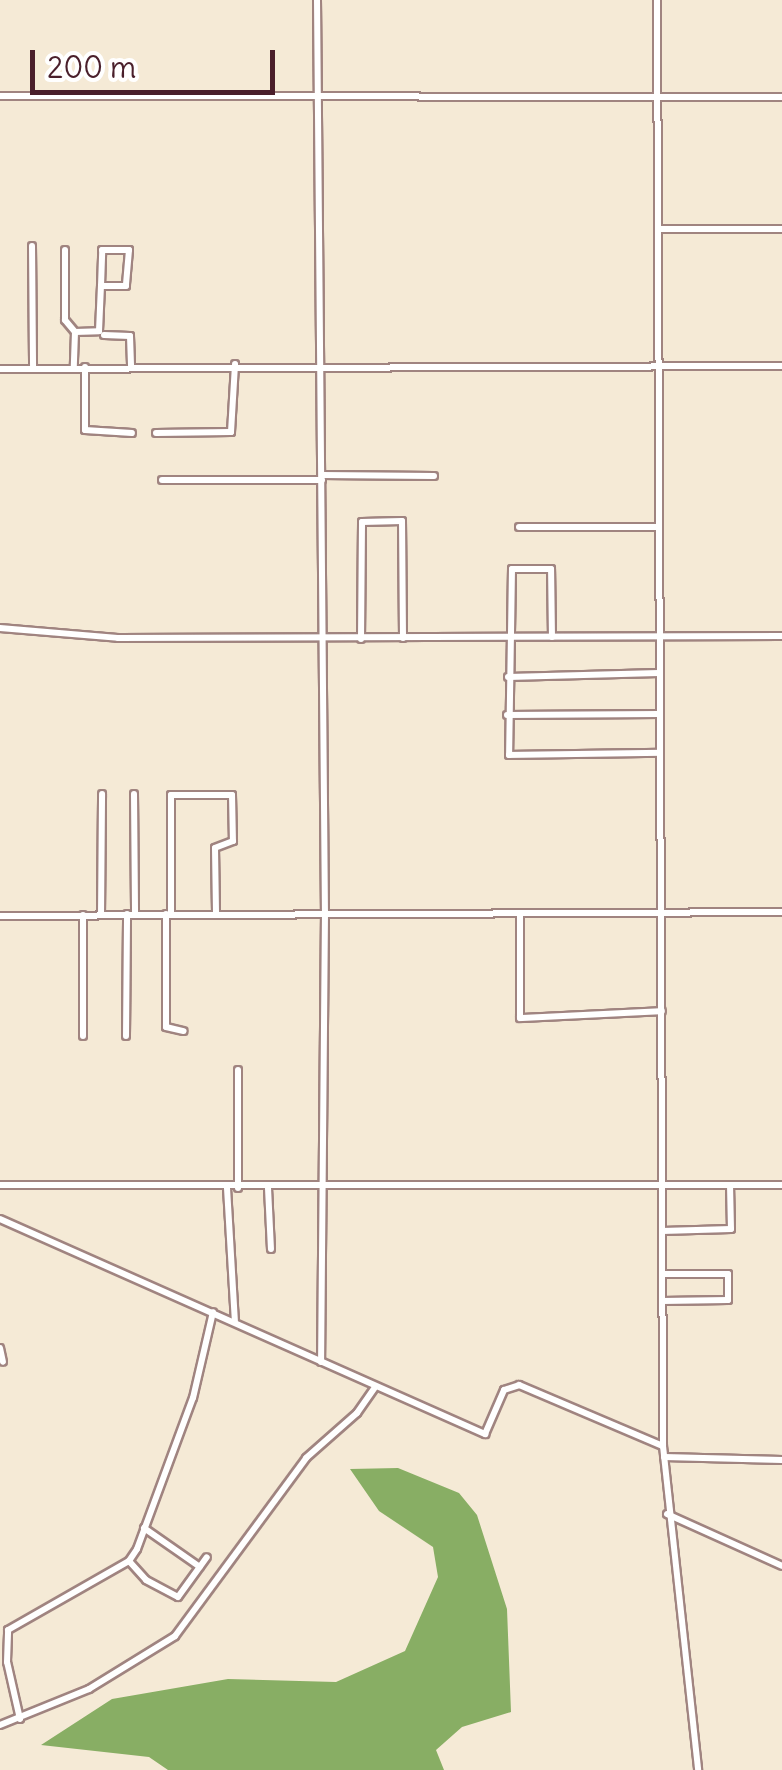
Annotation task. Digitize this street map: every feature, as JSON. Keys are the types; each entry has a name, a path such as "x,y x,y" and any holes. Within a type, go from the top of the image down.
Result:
{"street":[{"path":"316,0 325,912 321,1362"},
{"path":"656,0 663,1446 666,1513 698,1770"},
{"path":"0,96 782,97"},
{"path":"659,229 782,229"},
{"path":"32,246 32,368"},
{"path":"66,250 65,320 75,332 74,367"},
{"path":"75,332 100,331 101,286 102,250 130,250 126,286 101,286"},
{"path":"104,335 130,336 131,366"},
{"path":"156,433 231,432 235,364"},
{"path":"0,369 235,364 782,366"},
{"path":"85,367 85,430 132,433"},
{"path":"162,480 434,476"},
{"path":"361,639 362,522 402,522 404,638"},
{"path":"519,528 658,527"},
{"path":"552,637 551,569 512,569 509,756 660,754"},
{"path":"0,628 118,638 782,636"},
{"path":"508,678 659,674"},
{"path":"508,715 659,714"},
{"path":"100,915 102,794"},
{"path":"126,1036 134,794"},
{"path":"184,1031 166,1027 171,795 232,795 232,842 215,848 216,914"},
{"path":"0,916 325,912 661,916 782,912"},
{"path":"520,914 520,1018 662,1010"},
{"path":"83,1036 84,915"},
{"path":"238,1070 238,1188"},
{"path":"0,1185 782,1185"},
{"path":"662,1230 731,1230 730,1186"},
{"path":"227,1188 234,1322"},
{"path":"268,1188 271,1249"},
{"path":"0,1219 485,1434 504,1390 520,1385 663,1446"},
{"path":"662,1274 728,1274 728,1300 662,1301"},
{"path":"20,1719 7,1662 8,1630 129,1560 193,1398 213,1312"},
{"path":"0,1348 4,1362"},
{"path":"0,1724 89,1689 175,1636 306,1458 357,1413 375,1387"},
{"path":"664,1457 782,1460"},
{"path":"666,1513 782,1566"},
{"path":"144,1528 200,1566"},
{"path":"129,1560 146,1580 178,1597 207,1556"}],"green space":[{"path":"398,1468 459,1493 477,1515 507,1609 511,1712 462,1727 436,1750 444,1770 168,1770 149,1757 41,1745 112,1699 228,1679 336,1682 405,1651 438,1577 433,1547 379,1511 350,1469"}]}
